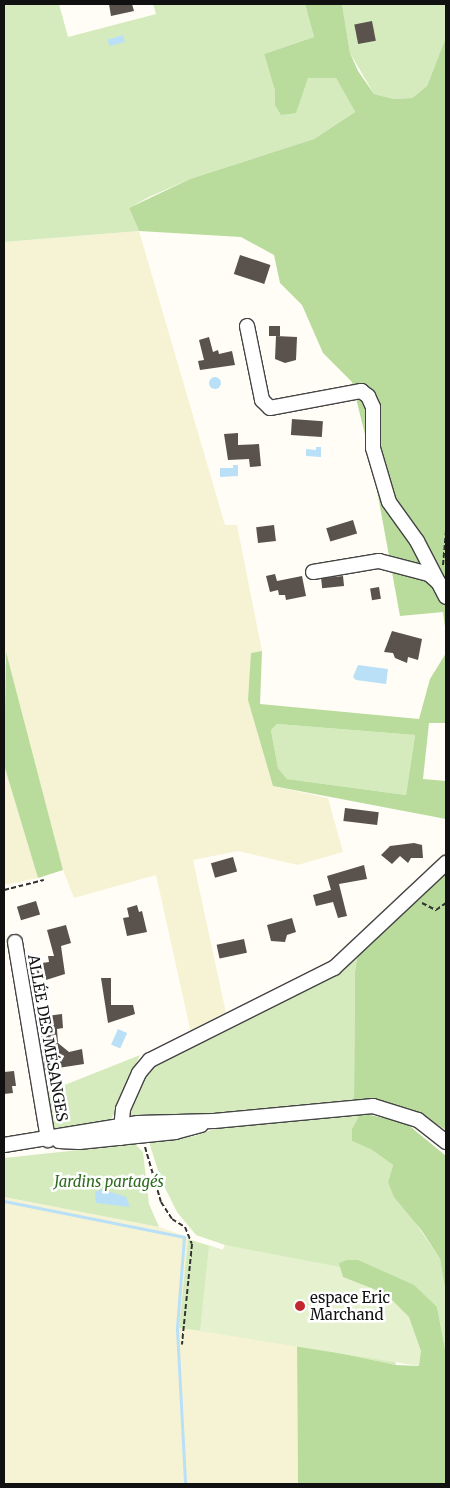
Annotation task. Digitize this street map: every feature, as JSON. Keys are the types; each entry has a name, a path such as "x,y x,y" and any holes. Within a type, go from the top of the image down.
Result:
{"street":[{"path":"247,326 262,400 270,408 360,391 368,396 373,407 373,448 390,502 445,592"},
{"path":"313,572 379,561 429,574 445,592"},
{"path":"120,1132 139,1072 150,1060 334,968 446,863"},
{"name":"ALLÉE DES MÉSANGES","path":"15,942 48,1140"},
{"path":"120,1132 178,1120 214,1121 373,1106 418,1120 446,1142"},
{"path":"4,1145 48,1140 87,1129 142,1136 175,1132 214,1121"}],"path":[{"path":"445,592 446,528"},
{"path":"4,890 44,880"},
{"path":"406,902 418,901 436,910 446,903"},
{"path":"142,1136 161,1202 172,1219 185,1227 192,1244 182,1345"}],"shaded area":[{"path":"139,231 225,525 237,525 262,651 251,653 273,786 328,798 343,852 298,865 238,851 193,860 226,1013 191,1033 156,875 74,898 63,870 4,653 4,242"},
{"path":"4,765 38,878 4,885"},
{"path":"4,1197 159,1227 185,1236 188,1239 179,1328 297,1344 298,1484 4,1484"}],"green space":[{"path":"4,4 59,4 68,37 156,14 153,4 305,4 314,37 264,54 275,91 275,105 308,78 336,78 355,112 314,139 190,179 129,208 139,231 4,242"},
{"path":"305,4 342,4 350,53 358,71 374,94 394,99 412,98 427,86 446,37 446,634 443,612 400,616 372,463 352,382 323,353 302,305 280,283 274,255 241,237 139,231 129,208 190,179 314,139 355,112 336,78 308,78 296,113 281,115 275,105 275,91 264,54 314,37"},
{"path":"342,4 446,4 446,37 427,86 412,98 394,99 374,94 350,53"},
{"path":"262,651 260,704 419,719 430,679 446,653 446,723 429,723 423,779 446,781 446,819 273,786 248,700 251,653","holes":["277,724 415,735 406,795 287,779 278,768 271,730"]},
{"path":"6,652 63,870 38,878 4,765"},
{"path":"277,724 415,735 406,795 287,779 278,768 271,730"},
{"path":"446,872 446,1130 413,1110 381,1101 354,1100 355,972 358,952"},
{"path":"358,952 355,972 354,1100 129,1122 129,1111 145,1070"},
{"path":"140,1055 111,1120 54,1130 47,1092"},
{"path":"361,1113 352,1141 372,1150 393,1165 388,1182 440,1259 446,1294 446,1354 437,1307 342,1277 386,1294 396,1365 297,1344 179,1328 188,1239 223,1250 225,1245 196,1235 177,1212 161,1180 149,1142 195,1136 217,1128"},
{"path":"361,1113 406,1123 446,1156 446,1294 440,1259 422,1231 394,1197 388,1182 393,1165 372,1150 352,1141 352,1129"},
{"name":"Jardins partagés","path":"135,1144 143,1152 149,1204 159,1227 4,1197 4,1158"},
{"name":"espace Eric Marchand","path":"209,1245 223,1250 225,1245 340,1267 343,1277 386,1294 409,1317 421,1351 419,1366 200,1331"},
{"path":"347,1260 358,1260 414,1285 437,1307 446,1354 446,1484 298,1484 297,1344 396,1365 419,1366 386,1294 342,1277 339,1263"}],"water":[{"path":"123,35 125,42 110,46 108,39"},
{"path":"213,377 217,377 221,383 217,389 213,389 209,385 209,381"},
{"path":"316,447 321,447 321,457 306,456 306,449 316,450"},
{"path":"233,465 238,465 238,476 220,477 220,468 233,468"},
{"path":"358,665 388,669 386,684 356,680 353,677"},
{"path":"118,1029 127,1033 120,1049 111,1045"},
{"path":"102,1189 126,1197 130,1207 96,1203 95,1192"}],"building":[{"path":"109,4 132,4 134,11 111,16"},
{"path":"372,21 376,41 358,44 354,24"},
{"path":"240,255 270,265 264,284 234,274"},
{"path":"269,326 280,326 280,336 269,336"},
{"path":"276,336 297,337 296,360 285,363 275,359"},
{"path":"209,337 213,352 218,350 219,354 232,351 235,365 200,370 198,361 204,360 199,340"},
{"path":"292,419 323,421 322,437 291,435"},
{"path":"238,433 238,445 259,444 261,466 250,467 249,459 228,460 224,434"},
{"path":"353,520 357,533 330,542 326,528"},
{"path":"274,525 276,541 258,543 256,527"},
{"path":"275,574 277,581 302,576 306,596 286,600 285,595 279,595 278,590 270,592 266,576"},
{"path":"343,576 344,586 322,588 321,578"},
{"path":"379,587 381,599 372,600 370,588"},
{"path":"392,631 422,639 418,660 408,657 407,663 395,658 393,653 384,652"},
{"path":"345,808 379,812 377,825 343,821"},
{"path":"414,843 422,845 423,858 411,858 408,863 400,856 392,864 381,855 390,846"},
{"path":"233,857 237,871 215,878 211,863"},
{"path":"364,865 367,879 339,884 347,916 338,918 333,902 316,906 313,895 331,890 327,876"},
{"path":"36,901 40,914 21,920 17,907"},
{"path":"137,905 139,912 142,911 147,932 127,936 123,918 129,917 127,908"},
{"path":"292,918 296,932 287,935 285,942 271,941 267,925"},
{"path":"66,925 71,943 61,946 65,974 46,980 46,976 37,978 35,964 49,962 48,956 54,956 47,930"},
{"path":"244,939 247,953 220,959 217,945"},
{"path":"101,978 111,978 111,1005 133,1005 135,1014 108,1023"},
{"path":"62,1014 63,1028 57,1029 58,1043 69,1052 82,1049 84,1064 45,1070 39,1017"},
{"path":"14,1071 16,1086 12,1086 13,1093 4,1094 4,1072"}],"waterway":[{"path":"4,1201 184,1237 177,1329 185,1484"}],"place":[{"name":"espace Eric Marchand","path":"300,1306"}]}
